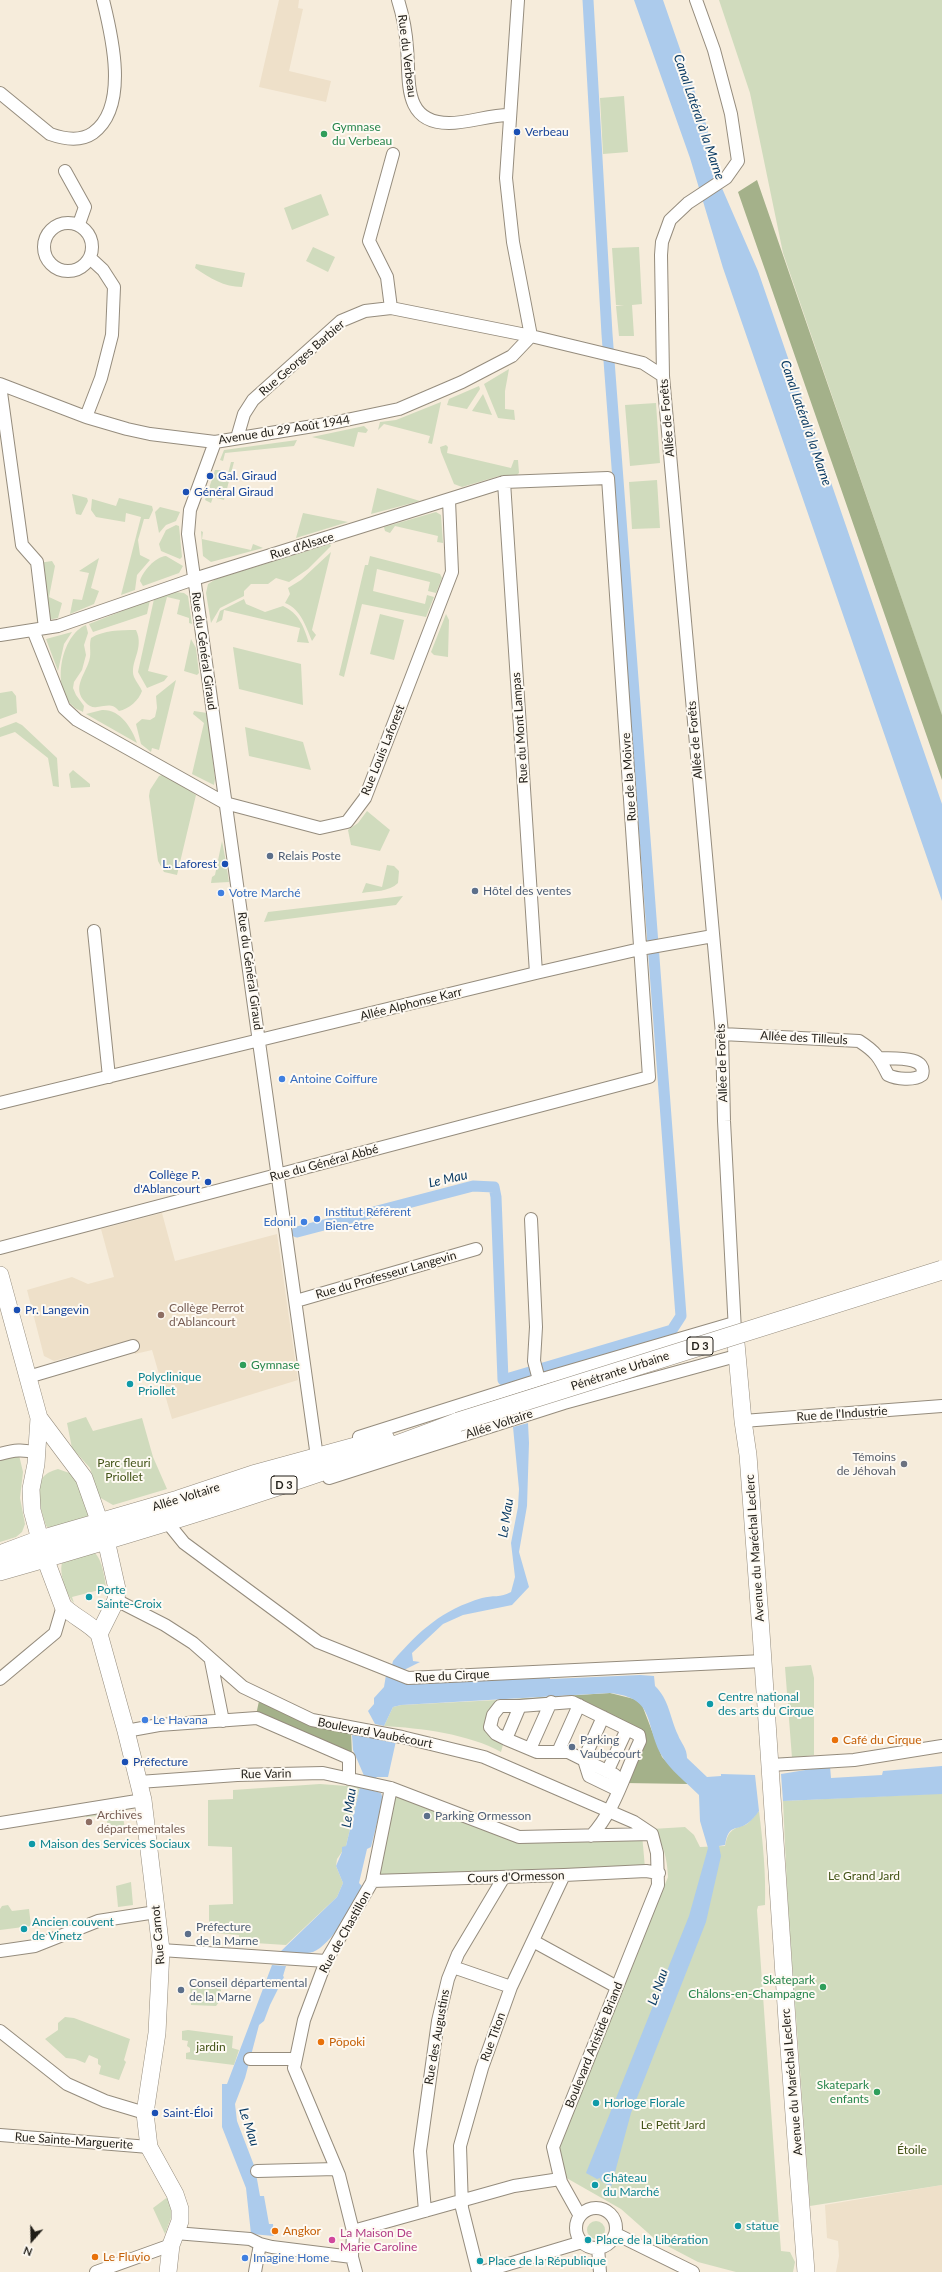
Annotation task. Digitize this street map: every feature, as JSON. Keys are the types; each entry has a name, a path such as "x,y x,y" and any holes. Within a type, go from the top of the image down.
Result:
{"main road":[{"name":"Pénétrante Urbaine","path":"458,1422 942,1270"},
{"path":"0,1276 39,1418 37,1453 31,1495 32,1510 40,1540 45,1558 67,1610 91,1625 99,1634 114,1604 115,1578 106,1540 84,1478 39,1418"},
{"name":"Avenue du Maréchal Leclerc","path":"734,1328 742,1421 748,1455 806,2272"},
{"name":"Allée Voltaire","path":"100,1522 317,1457 412,1431 458,1422"},
{"name":"Allée Voltaire","path":"106,1540 263,1492 354,1462 458,1422"},
{"path":"37,1453 49,1454 60,1448"},
{"name":"D 3","path":"0,1555 40,1540 100,1522"},
{"name":"D 3","path":"0,1571 106,1540"},
{"path":"67,1610 88,1616 96,1615 114,1604"},
{"name":"Rue Carnot","path":"99,1634 126,1731 143,1800 161,1950 157,2033 144,2113 149,2147 178,2202 180,2221 173,2239 168,2272"}],"street":[{"path":"0,93 50,134 60,138 80,138 98,130 108,117 115,92 113,55 103,0"},
{"name":"Rue du Verbeau","path":"398,0 406,36 408,88 410,99 419,111 435,121 450,123 490,116 509,115"},
{"path":"518,0 509,115 506,178 513,242 531,336"},
{"name":"Allée de Forêts","path":"696,0 714,50 736,141 738,161 726,178 691,202 670,220 662,242 663,376 722,1034 734,1328"},
{"path":"391,308 387,277 369,241 393,154"},
{"path":"65,171 85,207 79,224"},
{"path":"65,222 79,224 89,233 93,245 90,258 80,269 66,272 52,266 44,254 44,240 51,228 65,222"},
{"path":"86,417 101,378 112,335 114,287 103,270 90,258"},
{"name":"Rue Georges Barbier","path":"237,438 244,414 253,400 341,322 364,311 391,308 531,336 643,363 663,376"},
{"name":"Avenue du 29 Août 1944","path":"0,384 86,417 150,434 215,442 346,421 399,409 462,382 512,356 531,336"},
{"path":"0,384 22,546 37,562 45,628"},
{"name":"Rue du Général Giraud","path":"215,442 190,510 188,534 317,1457"},
{"name":"Rue d'Alsace","path":"0,635 58,626 194,579 504,482 608,478"},
{"name":"Rue de la Moivre","path":"608,478 649,1077"},
{"name":"Rue du Mont Lampas","path":"504,482 536,974"},
{"name":"Rue Louis Laforest","path":"33,630 64,708 77,720 226,803 320,828 347,822 365,798 452,572 450,500"},
{"path":"94,931 109,1077"},
{"name":"Allée Alphonse Karr","path":"0,1103 641,949 713,936"},
{"name":"Allée des Tilleuls","path":"722,1034 859,1041 873,1050 880,1058"},
{"name":"Rue du Général Abbé","path":"0,1248 649,1077"},
{"path":"531,1220 536,1327 534,1360 539,1377"},
{"name":"Rue du Professeur Langevin","path":"296,1301 476,1249"},
{"name":"Allée Voltaire","path":"317,1457 346,1442 367,1434 539,1377 734,1328"},
{"path":"28,1377 133,1346"},
{"name":"Allée Voltaire","path":"263,1492 275,1494 292,1490 564,1403 736,1356"},
{"name":"Rue de l'Industrie","path":"742,1421 942,1406"},
{"path":"0,1454 15,1450 26,1450 37,1453"},
{"name":"Rue du Cirque","path":"167,1522 184,1543 318,1642 408,1678 763,1661"},
{"name":"Boulevard Vaubécourt","path":"114,1604 165,1624 193,1644 243,1687 312,1720 391,1735 484,1757 634,1822 652,1834"},
{"path":"0,1679 55,1633 67,1610"},
{"path":"211,1660 223,1721"},
{"path":"530,1749 551,1702"},
{"path":"591,1836 600,1826 609,1811 640,1741 640,1735 572,1702 500,1706 494,1715 490,1727 496,1734 506,1739 537,1752 568,1752 609,1771 617,1773 626,1771"},
{"path":"558,1752 579,1705"},
{"path":"506,1739 520,1706"},
{"path":"603,1717 584,1759 589,1776 618,1790"},
{"path":"126,1731 159,1725 257,1718 349,1758 349,1779"},
{"path":"609,1771 627,1729"},
{"path":"771,1765 854,1760 942,1746"},
{"path":"609,1771 617,1780 618,1790"},
{"name":"Rue Varin","path":"139,1782 237,1775 323,1773 391,1788"},
{"path":"391,1788 519,1837 652,1834 657,1853 659,1873"},
{"name":"Rue de Chastillon","path":"356,2272 352,2257 353,2231 336,2169 300,2086 294,2068 304,2020 326,1961 372,1881 391,1788"},
{"path":"0,1823 143,1800"},
{"path":"606,1836 609,1811"},
{"name":"Cours d'Ormesson","path":"372,1881 646,1871 659,1873"},
{"name":"Boulevard Aristide Briand","path":"580,2216 560,2179 553,2147 658,1885 659,1873"},
{"name":"Rue Titon","path":"478,2272 461,2204 460,2146 482,2068 511,1987 564,1875"},
{"name":"Rue des Augustins","path":"425,2211 420,2150 438,2021 458,1954 504,1877"},
{"path":"0,1951 35,1946 98,1921 156,1912"},
{"path":"533,1941 617,1987"},
{"path":"161,1950 326,1961"},
{"path":"453,1967 511,1987"},
{"path":"0,2031 67,2084 105,2101 144,2113"},
{"path":"250,2059 295,2059"},
{"name":"Rue Sainte-Marguerite","path":"0,2136 149,2147"},
{"path":"258,2171 336,2169"},
{"path":"353,2231 425,2211 461,2204 514,2186 560,2179"},
{"path":"590,2209 603,2209 613,2216 617,2228 616,2234 609,2244 598,2248 587,2246 582,2242 576,2227 580,2216 590,2209"},
{"path":"616,2234 692,2272"},
{"path":"96,2272 173,2239 261,2243 352,2257"},
{"path":"482,2272 582,2242"},
{"path":"255,2272 261,2243"},
{"path":"598,2248 600,2272"}],"shaded area":[{"path":"279,0 299,0 298,8 303,9 289,71 331,81 326,102 259,87"},
{"name":"Collège Perrot d'Ablancourt","path":"162,1213 175,1261 277,1234 298,1380 172,1419 152,1350 135,1354 131,1340 54,1361 44,1356 27,1290 72,1277 88,1284 114,1277 101,1229"},
{"path":"942,2185 942,2272 836,2272 839,2256 838,2241 827,2238 825,2205"}],"green space":[{"path":"719,0 942,0 942,716 783,253 750,93"},
{"path":"624,96 628,152 603,154 600,98"},
{"path":"757,180 942,715 942,780 738,192"},
{"path":"321,194 329,215 292,230 284,208"},
{"path":"313,247 335,257 328,272 306,261"},
{"path":"639,247 642,304 632,305 634,336 619,336 616,306 624,305 616,305 612,248"},
{"path":"196,264 245,273 242,287 235,287 217,281 195,268"},
{"path":"509,369 505,391 505,409 514,410 515,420 498,418 484,384"},
{"path":"479,386 480,389 467,409 447,405 449,399"},
{"path":"483,394 492,415 472,411"},
{"path":"441,402 432,444 428,443 430,436 384,424 378,430 380,422 396,420"},
{"path":"656,403 660,463 630,466 625,405"},
{"path":"364,426 368,430 366,433 358,432 354,447 312,437"},
{"path":"297,440 294,446 225,453 223,461 220,460 224,450"},
{"path":"446,445 448,447 447,453 511,468 514,460 518,460 519,473 517,475 499,476 462,487 454,484 441,452 440,447"},
{"path":"231,462 234,462 224,500 213,497 211,503 205,500 215,470 221,470 219,480 226,482"},
{"path":"657,480 660,528 632,529 629,482"},
{"path":"377,488 420,501 371,514"},
{"path":"72,494 87,498 88,501 81,515 76,514"},
{"path":"119,498 152,506 153,510 149,519 144,519 138,540 140,555 150,560 137,575 135,590 121,595 141,517 126,513 125,522 96,517 91,510 92,499 116,506"},
{"path":"160,507 180,512 176,521 166,525 159,533 155,512"},
{"path":"436,512 441,515 443,543 437,542 438,536 395,526 390,533 385,531 384,527"},
{"path":"303,513 348,522 296,538"},
{"path":"176,525 179,526 182,557 180,559 161,551 159,544 166,530"},
{"path":"201,531 203,532 202,539 251,550 253,544 263,548 211,562 203,556"},
{"path":"330,544 331,546 308,569 289,582 276,578 268,584 251,584 244,591 244,596 220,608 211,623 206,593 208,584 216,579"},
{"path":"331,552 312,630 316,635 312,641 299,614 291,606 285,603 290,594 288,588 301,580"},
{"path":"166,556 183,566 179,573 143,586 140,581 147,569 158,559"},
{"path":"370,556 440,574 442,578 436,593 428,591 430,582 377,569 373,591 425,604 427,595 434,597 426,617 362,604 344,677 339,675 365,565 368,565"},
{"path":"99,558 91,588 99,591 94,604 70,614 73,599 82,600 89,573 79,571"},
{"path":"52,561 55,566 49,597 62,603 58,618 37,622 32,564"},
{"path":"175,592 184,593 188,596 192,624 189,623 189,618 177,614 180,600 167,597 148,671 168,676 164,681 147,688 138,672 154,599"},
{"path":"244,599 246,604 265,612 283,606 289,609 300,621 309,643 297,642 300,628 224,610 222,620 216,623 220,611"},
{"path":"150,600 147,614 93,632 89,624"},
{"path":"380,614 404,620 394,660 370,654"},
{"path":"446,614 449,620 448,657 434,655 431,652"},
{"path":"86,625 88,633 84,645 86,655 82,670 74,682 73,688 84,706 83,712 76,709 66,698 62,687 61,675 65,650 70,639 77,631"},
{"path":"118,630 136,630 139,643 133,671 134,677 142,691 139,698 130,706 119,711 112,706 94,707 88,705 81,697 79,686 90,657 91,638 96,635"},
{"path":"72,632 64,644 58,671 46,639"},
{"path":"191,639 196,648 199,673 197,675 184,671"},
{"path":"233,647 301,664 303,705 239,689"},
{"path":"176,680 159,750 152,748 151,752 141,744 136,724 142,719 150,720 155,717 157,708 156,696"},
{"path":"12,691 16,696 17,713 0,719 0,693"},
{"path":"102,710 120,716 132,731 137,743 86,714"},
{"path":"194,711 207,713 215,779 214,785 192,774 204,723 193,714"},
{"path":"16,722 22,725 57,758 59,787 53,786 48,758 15,732 0,737 0,728"},
{"path":"245,727 303,742 311,770 249,756"},
{"path":"73,770 90,784 90,787 71,788 69,774"},
{"path":"165,774 196,795 177,875 164,872 158,861 149,796 150,790 159,776"},
{"path":"367,811 390,830 380,851 351,845 348,830 358,823"},
{"path":"222,841 226,862 224,863 225,869 227,869 229,882 211,883 212,877 215,875"},
{"path":"387,865 394,866 399,871 398,883 386,890 362,893 366,883 382,887"},
{"path":"403,896 396,905 264,922 268,912"},
{"name":"Parc fleuri Priollet","path":"86,1417 93,1431 142,1418 153,1457 167,1489 113,1505 99,1497 90,1468 72,1448 67,1423"},
{"path":"19,1455 23,1472 20,1498 25,1524 22,1532 16,1537 0,1542 0,1459"},
{"path":"58,1469 75,1475 89,1513 88,1518 49,1528 46,1526 41,1509 38,1492 39,1485 42,1478 48,1473"},
{"path":"94,1553 97,1555 102,1565 106,1585 106,1595 103,1589 72,1597 74,1603 64,1584 61,1573 62,1563"},
{"path":"811,1665 814,1678 814,1755 792,1758 785,1667"},
{"path":"610,1693 634,1699 642,1705 662,1757 688,1784 625,1783 646,1736 588,1707 550,1700 498,1700"},
{"path":"498,1700 550,1700 519,1704 491,1715 504,1741 501,1752 459,1736 413,1728 384,1726 393,1707 401,1705"},
{"path":"259,1701 351,1732 352,1755 256,1715"},
{"path":"320,1784 360,1787 346,1846 337,1859 336,1866 343,1883 337,1897 286,1945 239,1942 239,1935 217,1933 218,1928 209,1927 209,1905 233,1904 232,1847 208,1846 208,1800 233,1799 233,1790"},
{"path":"395,1793 519,1837 642,1834 645,1868 381,1875 379,1872"},
{"name":"Le Grand Jard","path":"942,1794 942,2185 810,2206 788,1908 783,1801"},
{"path":"122,1807 125,1831 109,1833 106,1815 86,1817 85,1811"},
{"name":"Le Petit Jard","path":"759,1811 764,1858 765,1905 758,1906 757,1910 779,2224 781,2251 790,2252 795,2262 793,2272 736,2272 698,2262 656,2240 621,2209 563,2176 557,2148 668,1877 664,1852 652,1829 685,1827 694,1835 700,1847 725,1846 731,1831 747,1824"},
{"path":"131,1882 133,1905 118,1907 116,1886"},
{"path":"8,1905 12,1911 29,1909 31,1926 0,1930 0,1909 2,1906"},
{"path":"190,1983 217,1986 221,1990 219,2002 216,2006 191,2005"},
{"path":"65,2017 74,2018 130,2039 124,2060 126,2062 119,2080 99,2074 101,2066 98,2064 98,2059 89,2055 85,2063 75,2059 66,2058 45,2039 58,2030 58,2023"},
{"name":"jardin","path":"188,2030 233,2036 232,2048 239,2050 234,2065 186,2059 186,2053 190,2052 190,2048 187,2046 188,2041 182,2040 182,2031"},
{"path":"169,2196 172,2215 165,2234 153,2208"},
{"path":"592,2221 600,2221 605,2226 603,2237 600,2239 592,2239 587,2234 587,2226"}],"water":[{"name":"Canal Latéral à la Marne","path":"634,0 663,0 706,124 718,179 758,271 942,804 942,901 723,268 690,158"},
{"path":"528,1423 529,1443 527,1506 519,1552 529,1587 512,1605 463,1615 443,1624 412,1653 413,1661 420,1662 404,1670 392,1665 393,1661 422,1631 443,1615 482,1598 504,1595 511,1592 515,1577 511,1543 518,1507 519,1489 513,1427"},
{"path":"386,1675 550,1676 550,1679 640,1675 654,1676 655,1686 660,1691 666,1703 675,1729 685,1748 687,1758 707,1777 721,1776 721,1774 755,1775 759,1811 748,1823 733,1829 728,1834 725,1845 719,1846 721,1856 706,1922 631,2113 611,2187 601,2181 600,2178 597,2179 586,2173 689,1916 708,1848 700,1821 699,1795 665,1761 657,1745 647,1715 642,1707 635,1701 625,1696 610,1693 401,1705 393,1707 384,1726 375,1724 368,1711 374,1704 374,1698 384,1687"},
{"path":"352,1735 396,1741 388,1777 377,1777 373,1780 365,1778 353,1750"},
{"path":"830,1766 831,1778 882,1775 883,1771 942,1766 942,1794 783,1801 781,1774"},
{"path":"360,1787 381,1793 383,1799 371,1847 367,1849 359,1883 362,1886 359,1894 349,1913 335,1933 320,1948 309,1953 279,1953 337,1897 343,1883 336,1866 342,1852 342,1847 346,1846"},
{"path":"272,1965 286,1966 284,1977 264,2021 259,2025 245,2078 235,2104 237,2121 255,2168 260,2196 264,2196 269,2224 273,2224 274,2236 251,2234 246,2188 222,2127 222,2084 227,2084"}],"waterway":[{"path":"513,1377 672,1330 681,1316 607,334 588,0"},
{"name":"Le Mau","path":"297,1232 473,1186 494,1187 496,1197 503,1380 513,1377 514,1383"}],"place":[{"name":"Verbeau","path":"517,132"},
{"name":"Gymnase du Verbeau","path":"324,134"},
{"name":"Gal. Giraud","path":"210,476"},
{"name":"Général Giraud","path":"186,492"},
{"name":"Relais Poste","path":"270,856"},
{"name":"L. Laforest","path":"225,864"},
{"name":"Hôtel des ventes","path":"475,891"},
{"name":"Votre Marché","path":"221,893"},
{"name":"Antoine Coiffure","path":"282,1079"},
{"name":"Collège P. d'Ablancourt","path":"208,1182"},
{"name":"Institut Référent Bien-être","path":"317,1219"},
{"name":"Edonil","path":"304,1222"},
{"name":"Pr. Langevin","path":"17,1310"},
{"name":"Collège Perrot d'Ablancourt","path":"161,1315"},
{"name":"Gymnase","path":"243,1365"},
{"name":"Polyclinique Priollet","path":"130,1384"},
{"name":"Témoins de Jéhovah","path":"904,1464"},
{"name":"Porte Sainte-Croix","path":"89,1597"},
{"name":"Centre national des arts du Cirque","path":"710,1704"},
{"name":"Le Havana","path":"145,1720"},
{"name":"Café du Cirque","path":"835,1740"},
{"name":"Parking Vaubecourt","path":"572,1747"},
{"name":"Préfecture","path":"125,1762"},
{"name":"Parking Ormesson","path":"427,1816"},
{"name":"Archives départementales","path":"89,1822"},
{"name":"Maison des Services Sociaux","path":"32,1844"},
{"name":"Ancien couvent de Vinetz","path":"24,1929"},
{"name":"Préfecture de la Marne","path":"188,1934"},
{"name":"Skatepark Châlons-en-Champagne","path":"823,1987"},
{"name":"Conseil départemental de la Marne","path":"181,1990"},
{"name":"Pōpoki","path":"321,2042"},
{"name":"Skatepark enfants","path":"877,2092"},
{"name":"Horloge Florale","path":"596,2103"},
{"name":"Saint-Éloi","path":"155,2113"},
{"name":"Château du Marché","path":"595,2185"},
{"name":"statue","path":"738,2226"},
{"name":"Angkor","path":"275,2231"},
{"name":"La Maison De Marie Caroline","path":"332,2240"},
{"name":"Place de la Libération","path":"588,2240"},
{"name":"Le Fluvio","path":"95,2257"},
{"name":"Imagine Home","path":"245,2258"},
{"name":"Place de la République","path":"480,2261"}],"water label":[{"name":"Le Nau","path":"658,1987"}],"park label":[{"name":"Étoile","path":"912,2150"}]}
